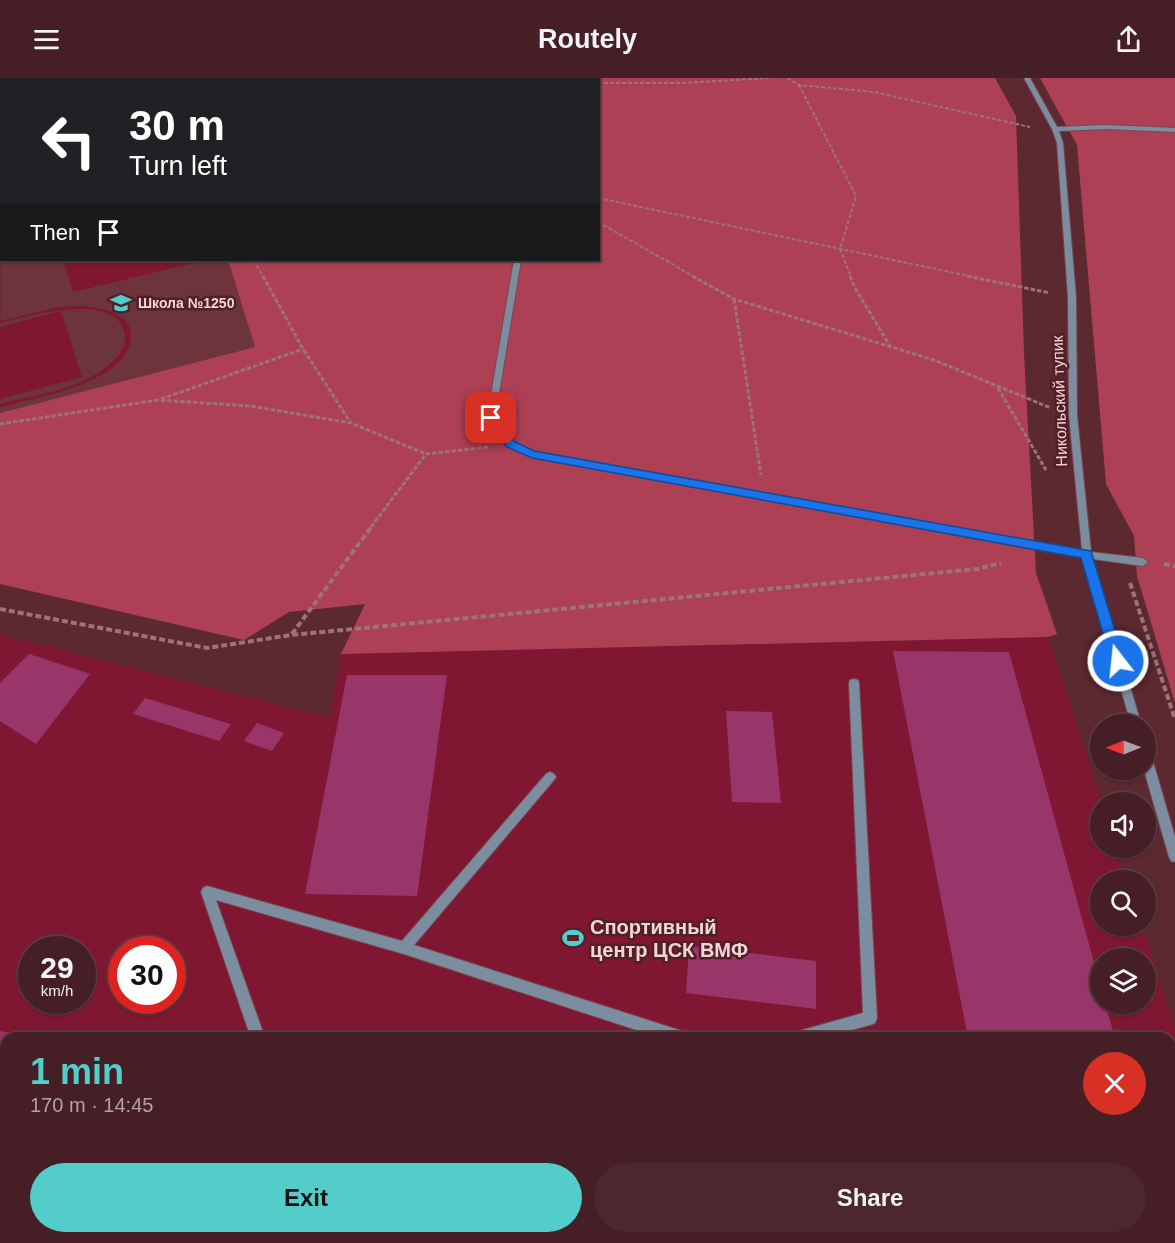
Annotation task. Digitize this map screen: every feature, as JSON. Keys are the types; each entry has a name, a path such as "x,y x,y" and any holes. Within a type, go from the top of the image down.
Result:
{"street":[{"name":"Никольский тупик","path":"1027,78 1055,129 1060,143 1072,297 1073,415 1087,555 1133,714"},
{"path":"1055,129 1106,127 1175,130"},
{"path":"518,261 491,418 511,444 532,454 1087,555 1143,562"},
{"path":"820,1032 870,1018 854,683"},
{"path":"404,948 550,777"},
{"path":"1152,780 1175,857"},
{"path":"256,1032 207,892 404,948 663,1032"}],"path":[{"path":"600,83 684,83 769,78"},
{"path":"787,78 799,85 874,92 1032,127 1055,129"},
{"path":"799,85 856,196 840,249 855,288 891,347"},
{"path":"600,198 1072,297"},
{"path":"600,223 734,299 934,360 1039,405 1073,415"},
{"path":"255,261 303,349 351,423"},
{"path":"734,299 764,497"},
{"path":"0,424 158,400 303,349"},
{"path":"998,387 1046,470"},
{"path":"158,400 250,406 351,423 426,454 511,444"},
{"path":"291,635 426,454"},
{"path":"1122,559 1175,719"},
{"path":"0,609 207,648 291,635 977,569 1010,561"}],"shaded area":[{"path":"600,78 995,78 1016,116 1024,353 1036,573 1057,634 1048,637 341,654 365,604 289,612 244,640 0,584 0,413 255,347 228,261 600,261"},
{"path":"1040,78 1175,78 1175,703 1137,576 1134,536 1106,484 1077,145"},
{"name":"Школа №1250","path":"1,261 228,261 255,347 0,413"},
{"path":"63,261 198,262 73,292"},
{"path":"84,306 113,312 125,321 131,334 127,351 116,364 100,376 57,393 0,407 0,404 74,385 96,374 116,358 123,347 125,335 119,321 106,313 89,309 70,310 0,323 0,321 59,307"},
{"path":"61,311 82,377 0,399 0,327"},
{"name":"Спортивный центр ЦСК ВМФ","path":"0,634 330,718 341,654 1048,637 1090,765 1090,780 1095,780 1099,792 1090,792 1090,858 1119,858 1124,870 1090,870 1090,936 1145,936 1149,948 1090,948 1090,1014 1156,1014 1156,969 1175,1032 0,1032"}],"building":[{"path":"893,651 1009,652 1090,948 1090,1014 1108,1014 1113,1032 967,1032"},
{"path":"29,654 90,674 36,744 0,721 0,683"},
{"path":"347,675 447,675 417,896 305,894"},
{"path":"145,698 231,724 219,741 133,714"},
{"path":"726,711 772,712 781,803 732,802"},
{"path":"257,723 284,733 272,751 244,741"},
{"path":"689,946 816,961 816,1009 686,993"}],"place":[{"name":"Школа №1250","path":"121,303"},
{"name":"Спортивный центр ЦСК ВМФ","path":"573,938"}],"route":[{"path":"491,418 511,444 532,454 1087,555 1118,661"}]}
